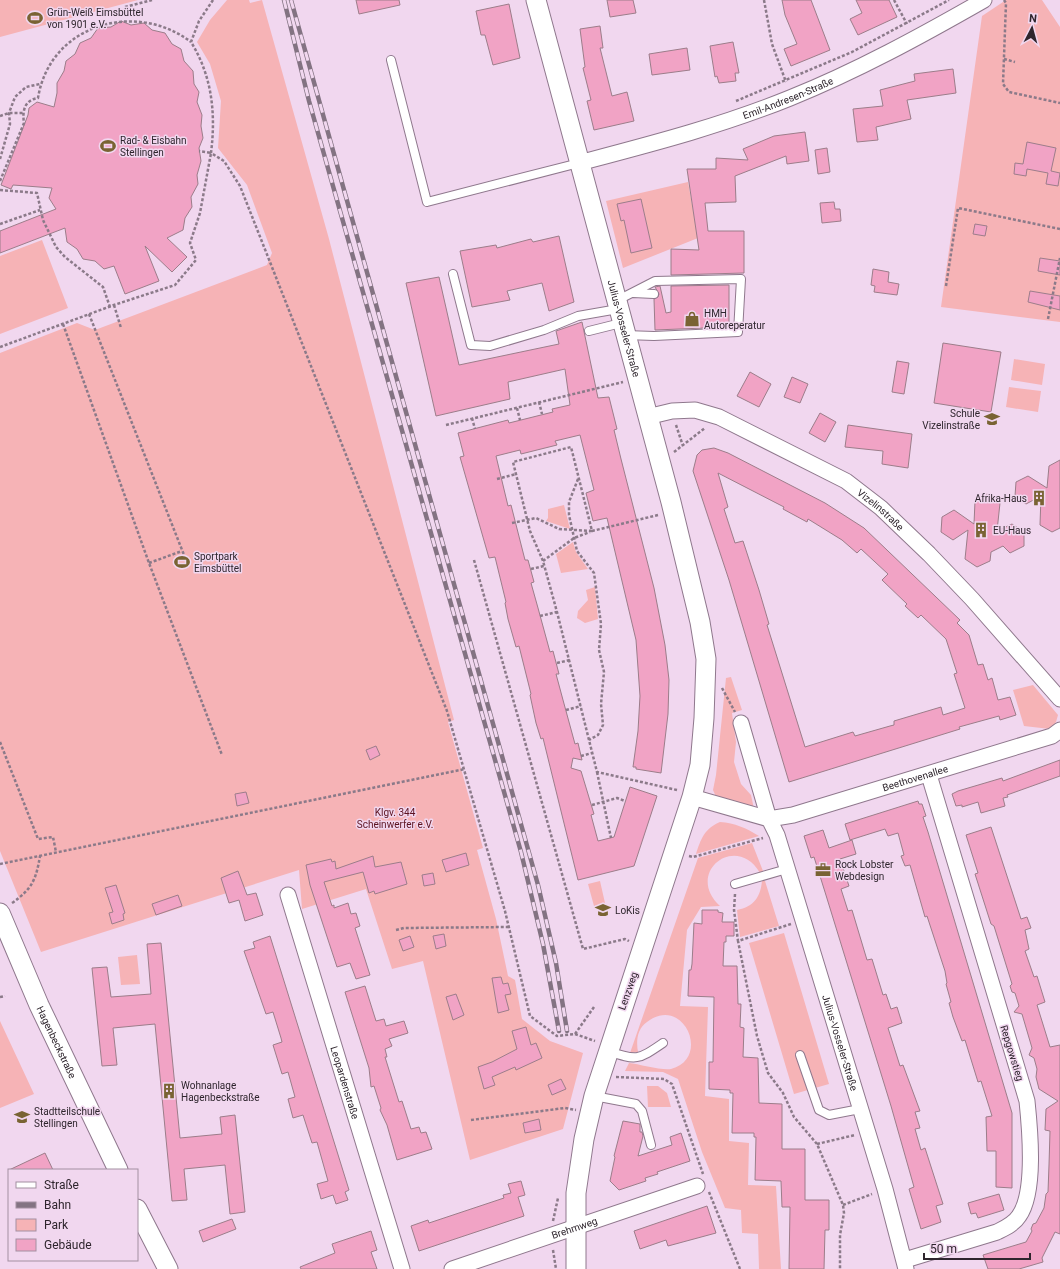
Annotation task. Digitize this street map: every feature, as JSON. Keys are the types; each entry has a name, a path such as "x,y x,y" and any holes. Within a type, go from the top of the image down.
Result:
{"street":[{"name":"Julius-Vosseler-Straße","path":"536,0 673,511 700,622 706,659 704,718"},
{"name":"Emil-Andresen-Straße","path":"579,163 692,133 792,98 892,52 984,0"},
{"name":"Vizelinstraße","path":"647,417 672,411 695,410 719,417 846,481 864,493 923,549 972,600 1060,698"},
{"name":"Lenzweg","path":"576,1269 576,1193 592,1104 608,1048 693,795 700,765 704,718"},
{"name":"Julius-Vosseler-Straße","path":"741,723 769,819 777,835 860,1109 905,1265"},
{"name":"Beethovenallee","path":"769,819 794,815 928,775 1052,736 1060,730"},
{"name":"Repgowstieg","path":"905,1265 1007,1227 1019,1216 1027,1197 1029,1186 1029,1130 1027,1101 928,775"},
{"path":"693,795 769,819"},
{"name":"Leopardenstraße","path":"288,895 402,1269"},
{"name":"Hagenbeckstraße","path":"3,910 39,1005 118,1169"},
{"name":"Brehmweg","path":"452,1269 703,1184"},
{"path":"138,1211 168,1269"}],"lane":[{"path":"391,60 427,202 579,163"},
{"path":"453,274 471,345 490,346 544,330 578,316 620,317 660,336 738,332 741,279 655,281 632,293 620,317 589,330"},
{"path":"632,293 654,294"},
{"path":"735,884 787,868"},
{"path":"608,1048 629,1058 641,1058 663,1043"},
{"path":"800,1055 819,1110 829,1115 860,1109"},
{"path":"592,1104 636,1104 642,1111 651,1145"}],"path":[{"path":"133,9 119,9 152,0"},
{"path":"191,42 199,21 214,0"},
{"path":"764,0 772,44 785,81"},
{"path":"894,0 907,24"},
{"path":"732,103 852,52 907,24 949,0"},
{"path":"1004,0 1006,3 1003,84 1009,92 1060,103"},
{"path":"0,347 114,305 175,285 196,260 190,243 200,213 214,133 212,98 204,69 191,42 183,32"},
{"path":"0,181 24,123 23,113 28,102 38,98 40,84 49,64 67,40"},
{"path":"1004,59 1015,62"},
{"path":"0,159 10,124 9,113 15,97 26,87 40,84"},
{"path":"0,116 9,113 23,113"},
{"path":"199,151 211,153 224,161 240,186 447,711 465,769 508,927 530,1016 557,1036 575,1034 608,1048"},
{"path":"0,190 37,193 40,210 49,234 56,247 65,257 103,287 110,307"},
{"path":"946,286 958,208 1060,228"},
{"path":"0,224 40,210"},
{"path":"1048,319 1060,258"},
{"path":"114,305 122,328"},
{"path":"89,314 186,560"},
{"path":"63,324 149,563 222,756"},
{"path":"446,425 637,379"},
{"path":"539,402 542,414"},
{"path":"517,408 520,420"},
{"path":"672,411 683,446"},
{"path":"660,463 719,417"},
{"path":"472,418 475,429"},
{"path":"592,531 571,447 513,462 527,520 543,561 570,660 604,802 611,838"},
{"path":"497,479 516,474"},
{"path":"578,478 569,502 569,515 578,551 594,573 601,624 599,650 604,672 601,704 603,725 598,735 589,740"},
{"path":"543,561 574,538 592,531 673,511"},
{"path":"512,523 536,518 559,529 572,531 592,531"},
{"path":"149,563 182,551"},
{"path":"474,560 584,949 625,939 643,945"},
{"path":"531,569 544,566"},
{"path":"540,616 557,612"},
{"path":"557,663 570,660"},
{"path":"720,684 741,723"},
{"path":"566,710 581,706"},
{"path":"0,742 38,839 53,837 56,852"},
{"path":"581,756 592,753"},
{"path":"0,864 465,769"},
{"path":"597,772 693,795"},
{"path":"592,805 617,798 625,801"},
{"path":"675,851 693,858 777,835"},
{"path":"3,910 26,894 36,877 40,856"},
{"path":"735,884 734,910 738,941 757,1036 768,1073 783,1094 794,1117 817,1144 843,1204 844,1213 840,1235 840,1269"},
{"path":"738,941 803,921"},
{"path":"396,930 404,928 508,927"},
{"path":"0,997 5,996"},
{"path":"575,1034 594,1007"},
{"path":"599,1077 664,1079 672,1084 703,1184 740,1269"},
{"path":"471,1120 592,1104"},
{"path":"817,1144 846,1137"},
{"path":"843,1204 884,1189"},
{"path":"553,1250 556,1269"}],"green space":[{"name":"Grün-Weiß Eimsbüttel von 1901 e.V.","path":"0,0 138,0 0,37"},
{"name":"Klgv. 344 Scheinwerfer e.V.","path":"227,0 249,0 250,3 262,0 329,239 454,720 448,722 483,848 477,850 496,919 508,976 515,980 522,1019 550,1041 583,1053 563,1129 470,1160 423,961 392,969 366,889 302,909 299,870 41,952 0,851 0,353 77,323 95,330 267,265 272,253 247,185 218,148 221,101 210,64 197,42 210,20"},
{"path":"1006,0 1042,0 1060,27 1060,322 941,307 982,16"},
{"path":"688,182 698,238 623,268 606,201"},
{"path":"42,240 68,308 0,334 0,256"},
{"path":"1014,359 1045,364 1042,385 1011,380"},
{"path":"1009,387 1041,391 1038,412 1006,407"},
{"path":"564,505 570,529 546,521 548,518 548,509"},
{"path":"573,542 576,552 588,569 561,573 556,554"},
{"path":"595,587 598,619 585,623 577,618 578,611 588,600 586,590"},
{"path":"731,677 742,710 732,713 736,742 734,762 741,784 751,795 754,809 717,799 713,790 716,775 726,678"},
{"path":"1033,685 1058,715 1056,722 1050,729 1024,726 1013,690"},
{"path":"720,822 740,826 759,836 696,854 707,831"},
{"path":"752,843 763,871 760,873 750,861 739,856 727,857 718,862 711,870 708,881 710,893 720,906 701,907 687,930 680,1006 708,1007 705,1096 729,1099 729,1141 749,1143 748,1185 776,1186 781,1269 759,1269 758,1234 742,1233 741,1210 725,1208 702,1152 678,1079 663,1072 625,1071 629,1063 671,1069 683,1063 690,1053 691,1042 688,1031 681,1022 672,1016 660,1016 647,1022 641,1028 637,1044 638,1052 630,1053 698,858"},
{"path":"762,880 765,881 779,926 740,937 737,910 743,909 756,900 760,891"},
{"path":"600,881 605,903 594,906 588,884"},
{"path":"784,933 829,1084 794,1094 749,943"},
{"path":"137,955 140,984 121,985 118,957"},
{"path":"0,1021 34,1094 0,1108"},
{"path":"647,1086 658,1086 667,1093 671,1107 648,1107"}],"building":[{"path":"356,0 399,0 400,5 359,14"},
{"path":"607,0 633,0 636,13 610,17"},
{"path":"782,0 811,0 830,50 791,66 784,49 797,44 785,15"},
{"path":"856,0 889,0 897,17 858,35 850,19 862,13"},
{"path":"509,4 520,58 493,65 485,35 481,35 476,11"},
{"name":"Rad- & Eisbahn Stellingen","path":"121,21 131,25 144,23 152,30 165,33 172,44 181,49 184,61 193,71 194,84 199,92 197,102 202,115 201,126 203,138 199,148 201,161 197,175 198,184 191,197 192,207 185,218 183,230 167,238 187,257 172,272 145,246 159,281 125,294 114,266 104,269 95,261 83,259 77,249 67,242 65,228 0,253 0,231 56,209 49,198 52,188 13,185 11,189 1,185 28,115 29,108 37,102 54,107 57,93 57,83 64,71 66,61 75,54 80,43 91,38 98,28 111,27"},
{"path":"600,26 603,48 600,48 612,96 627,92 634,121 594,130 587,101 591,100 583,68 585,67 580,29"},
{"path":"733,42 739,73 735,73 736,81 719,83 717,76 715,77 710,46"},
{"path":"687,48 690,70 652,75 649,54"},
{"path":"953,69 956,93 907,100 911,119 876,127 878,140 857,142 853,109 883,106 880,90 915,81 914,74"},
{"path":"805,132 809,161 787,164 786,156 735,176 736,202 705,203 708,231 744,231 744,273 671,275 671,249 699,250 687,169 716,169 716,158 748,160 743,149 774,136"},
{"path":"1027,142 1056,148 1051,171 1060,173 1058,186 1046,184 1048,173 1027,169 1026,176 1014,174 1015,163 1023,164"},
{"path":"827,148 830,172 818,174 815,150"},
{"path":"641,199 652,248 631,253 624,220 621,221 617,204"},
{"path":"834,202 835,209 840,209 841,221 822,223 820,203"},
{"path":"975,224 987,226 985,236 973,234"},
{"path":"559,236 574,302 549,311 542,283 507,291 510,300 472,307 460,251 496,245 497,248 531,239 533,242"},
{"path":"1040,258 1060,261 1060,275 1038,271"},
{"path":"873,269 889,272 888,282 899,284 897,295 874,292 875,286 871,285"},
{"path":"439,277 459,365 559,344 556,331 582,322 598,398 609,397 617,429 614,430 654,588 665,645 669,680 668,714 661,773 636,769 636,767 633,767 638,731 640,696 636,640 607,518 593,521 586,493 594,490 580,435 555,441 557,445 521,454 520,450 496,456 508,506 511,505 525,560 528,560 534,582 531,583 550,652 553,651 559,674 556,674 575,744 578,743 582,760 573,758 571,768 581,771 594,814 591,815 598,841 614,837 630,787 657,796 634,866 578,880 543,738 541,739 536,723 531,694 519,646 516,647 508,619 506,602 495,557 489,558 460,457 464,456 458,433 508,420 509,423 553,412 552,409 570,405 565,369 508,382 510,399 436,416 406,283"},
{"name":"HMH Autoreperatur","path":"729,285 729,327 655,330 654,299 658,297 659,294 655,287 660,286 666,313 671,312 671,286"},
{"path":"1030,291 1060,296 1060,310 1028,302"},
{"path":"943,343 1001,352 991,412 934,403"},
{"path":"897,361 909,363 904,394 892,392"},
{"path":"750,372 771,384 759,407 737,396"},
{"path":"792,377 808,384 800,403 784,397"},
{"path":"820,413 836,422 825,442 809,433"},
{"path":"848,425 912,434 908,468 882,464 883,451 845,447"},
{"path":"714,448 728,453 825,503 864,528 960,620 957,623 969,635 978,665 983,664 988,680 992,678 998,700 1010,697 1016,715 1000,720 999,716 959,727 960,729 789,782 729,580 693,471 697,455 702,450","holes":["718,473 784,507 783,509 807,522 808,519 842,540 857,553 861,549 888,574 882,580 907,604 905,606 918,618 921,615 946,639 957,673 954,674 965,708 943,715 941,707 894,721 894,725 855,736 853,732 805,747 767,625 769,624 743,541 735,543 724,509 728,507"]},
{"name":"Afrika-Haus","path":"1060,460 1060,528 1052,532 1040,525 1041,496 1026,504 1015,496 1016,482 1028,476 1047,488 1049,466"},
{"name":"EU-Haus","path":"987,494 1000,503 997,531 1012,524 1024,532 1024,546 1010,553 1003,546 991,552 990,561 977,567 965,559 968,530 953,540 941,532 942,517 954,510 974,524 975,501"},
{"path":"376,746 380,755 370,760 366,750"},
{"path":"1060,760 1060,776 1007,795 1008,797 1003,798 1005,806 981,813 978,802 962,807 962,805 956,806 952,794 958,791 1002,778 1003,781"},
{"path":"246,792 249,803 237,806 235,794"},
{"path":"918,801 919,804 922,804 926,816 923,817 1012,1113 1012,1188 996,1187 996,1151 987,1151 986,1117 992,1116 981,1081 978,1082 965,1040 962,1041 953,1017 949,1003 951,1002 946,984 945,971 927,916 925,917 910,865 905,866 901,856 904,855 898,833 888,836 885,829 850,840 845,824"},
{"path":"991,827 1021,919 1027,917 1031,928 1025,930 1029,949 1025,951 1034,977 1037,976 1045,1002 1037,1005 1050,1047 1060,1045 1060,1234 1055,1232 1042,1258 1043,1262 1019,1269 988,1269 983,1255 1026,1242 1032,1231 1031,1229 1033,1224 1036,1223 1044,1208 1046,1194 1048,1192 1050,1131 1045,1130 1046,1109 1058,1101 1039,1089 1036,1077 1037,1069 1034,1058 1029,1055 1032,1048 1022,1014 1014,1012 1019,1006 1015,993 1012,992 1010,986 1012,984 994,926 991,924 975,874 978,873 966,835"},
{"path":"823,830 829,848 852,840 856,854 840,859 849,886 841,889 848,911 852,910 867,960 872,959 883,995 886,994 891,1009 897,1007 902,1023 888,1028 900,1066 903,1065 920,1111 915,1112 920,1128 915,1129 921,1150 925,1148 943,1204 936,1206 941,1222 921,1229 909,1189 914,1187 891,1106 814,857 811,858 804,836"},
{"path":"466,853 469,865 446,872 442,860"},
{"path":"373,856 375,867 401,862 407,884 375,894 374,891 369,893 363,872 324,882 334,908 348,903 351,914 356,913 360,926 355,928 370,975 356,979 350,963 337,967 310,885 306,865 331,859 332,862 335,861 336,869"},
{"path":"238,871 247,895 256,893 263,915 245,921 239,900 229,903 221,878"},
{"path":"433,873 435,884 424,886 422,875"},
{"path":"116,885 125,913 123,914 124,920 112,924 109,913 113,912 105,888"},
{"path":"178,895 182,906 156,915 152,904"},
{"path":"702,910 718,910 718,912 723,913 722,922 734,922 734,936 726,936 726,942 724,942 723,966 737,966 738,1004 741,1004 740,1027 744,1028 743,1057 758,1058 759,1103 782,1104 782,1149 805,1149 805,1200 829,1200 829,1230 825,1230 824,1269 789,1269 790,1207 782,1207 781,1181 755,1180 756,1137 754,1137 754,1133 732,1133 733,1093 730,1093 730,1090 709,1089 709,1062 713,1062 714,997 688,996 689,970 691,970 692,964 694,923 702,924"},
{"path":"444,934 446,946 436,949 433,936"},
{"path":"270,936 349,1190 345,1192 348,1200 336,1204 333,1195 321,1199 317,1184 328,1181 317,1142 312,1143 303,1115 293,1118 288,1099 295,1097 288,1072 282,1074 273,1045 282,1042 281,1038 273,1012 266,1014 244,951 255,948 253,942"},
{"path":"410,936 414,947 403,951 399,940"},
{"name":"Wohnanlage Hagenbeckstraße","path":"161,943 180,1138 222,1134 220,1117 235,1115 245,1212 230,1214 225,1165 184,1169 187,1200 172,1201 155,1024 113,1028 117,1065 102,1066 92,968 107,967 111,997 151,994 147,944"},
{"path":"501,977 503,984 508,983 511,994 505,995 509,1010 498,1013 492,978"},
{"path":"365,986 376,1021 384,1019 386,1026 404,1021 408,1033 389,1039 392,1046 385,1049 387,1057 385,1057 399,1102 402,1101 411,1129 419,1127 421,1133 426,1132 432,1149 397,1160 387,1125 380,1110 381,1108 374,1086 371,1087 369,1068 345,992"},
{"path":"456,994 464,1015 453,1020 446,997"},
{"path":"526,1027 531,1045 536,1043 542,1058 516,1070 515,1067 492,1077 495,1085 484,1089 478,1067 492,1062 517,1049 512,1031"},
{"path":"561,1079 566,1089 552,1095 548,1085"},
{"path":"539,1119 541,1130 525,1133 523,1123"},
{"path":"623,1121 640,1124 640,1132 642,1132 643,1136 638,1156 672,1145 670,1137 681,1133 690,1161 657,1172 658,1174 645,1178 646,1181 619,1190 610,1181 614,1156"},
{"path":"45,1153 53,1169 11,1169"},
{"path":"521,1181 525,1195 518,1197 524,1216 419,1251 411,1226 428,1220 429,1223 504,1198 503,1195 511,1193 508,1184"},
{"path":"999,1194 1004,1210 978,1218 976,1213 971,1214 968,1203"},
{"path":"707,1206 716,1233 668,1246 666,1240 640,1249 634,1231"},
{"path":"232,1219 236,1229 203,1242 199,1231"},
{"path":"371,1231 377,1250 371,1252 377,1269 301,1269 300,1267 335,1253 332,1244"}],"railway":[{"path":"284,0 309,101 521,852 543,944 559,1031"},
{"path":"291,0 538,885 556,963 567,1031"}],"place":[{"name":"Grün-Weiß Eimsbüttel von 1901 e.V.","path":"35,18"},
{"name":"Rad- & Eisbahn Stellingen","path":"108,146"},
{"name":"HMH Autoreperatur","path":"692,319"},
{"name":"Schule Vizelinstraße","path":"992,419"},
{"name":"Afrika-Haus","path":"1039,498"},
{"name":"EU-Haus","path":"981,530"},
{"name":"Sportpark Eimsbüttel","path":"182,562"},
{"name":"Rock Lobster Webdesign","path":"823,870"},
{"name":"LoKis","path":"603,910"},
{"name":"Wohnanlage Hagenbeckstraße","path":"169,1091"},
{"name":"Stadtteilschule Stellingen","path":"22,1117"}]}
